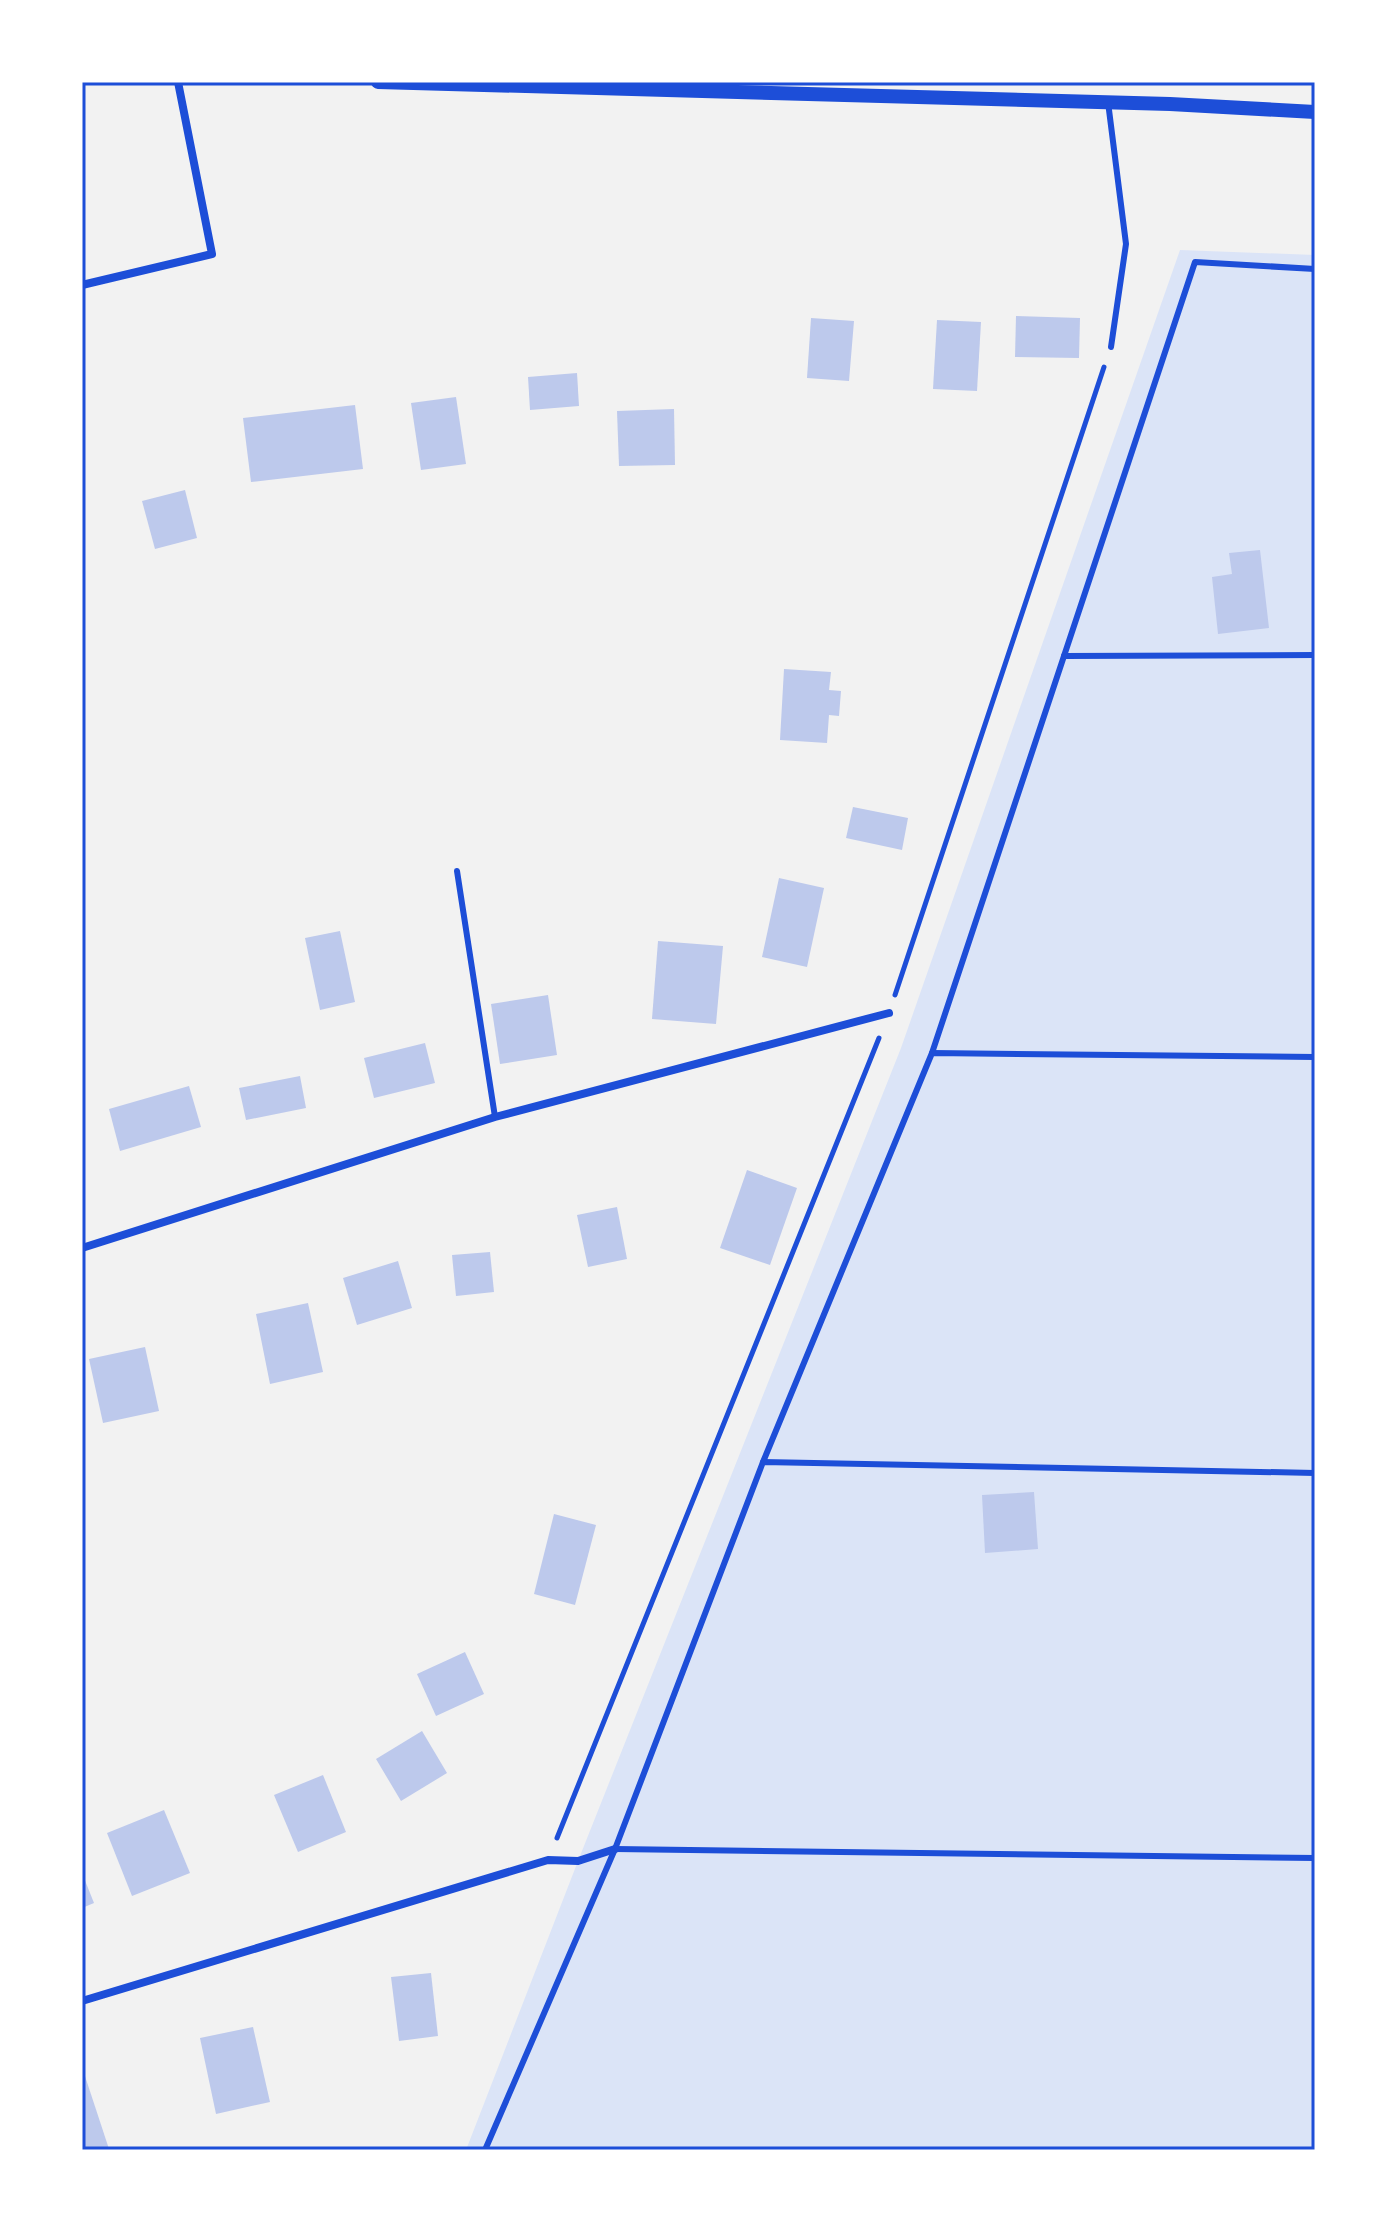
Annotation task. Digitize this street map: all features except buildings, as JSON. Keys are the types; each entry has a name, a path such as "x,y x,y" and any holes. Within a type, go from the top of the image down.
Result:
{"street":[{"path":"82,285 212,254 178,82"},
{"path":"378,82 1108,102 1315,112"},
{"path":"82,1248 495,1117 889,1013"},
{"path":"82,2001 548,1860 578,1861 615,1849"}],"lane":[{"path":"1108,102 1126,244 1111,347"},
{"path":"485,2150 615,1849 763,1462 932,1053 1195,262 1315,269"},
{"path":"1064,656 1315,655"},
{"path":"457,871 495,1117"},
{"path":"932,1053 1315,1057"},
{"path":"763,1462 1315,1473"},
{"path":"615,1849 1315,1858"}],"path":[{"path":"548,1860 889,1013 1111,347"}],"shaded area":[{"path":"1180,250 1315,255 1315,2150 466,2150 901,1048"}]}
